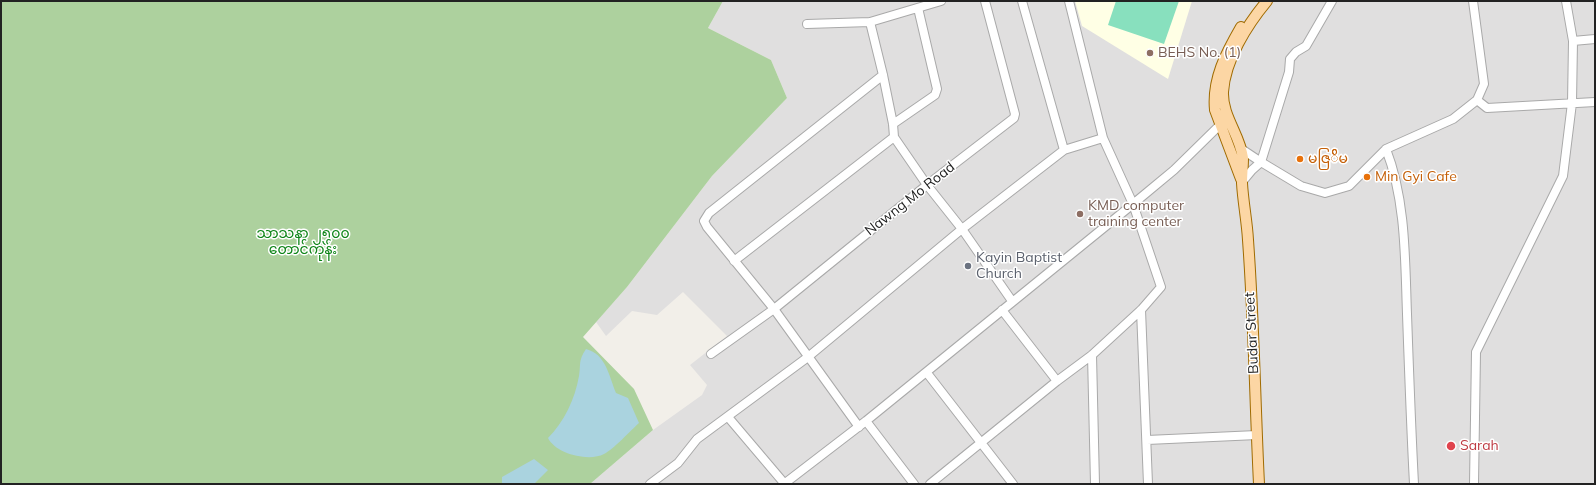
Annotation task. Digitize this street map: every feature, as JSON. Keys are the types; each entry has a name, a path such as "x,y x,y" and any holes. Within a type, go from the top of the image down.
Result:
{"main road":[{"path":"1242,182 1243,158 1240,148 1225,121 1215,110 1214,89 1220,68 1230,46 1258,1"},
{"path":"1242,182 1232,159 1225,121 1223,98 1228,70 1237,48 1255,16 1267,1"},
{"name":"Budar Street","path":"1242,182 1248,239 1259,484"}],"street":[{"path":"807,24 870,22 941,1"},
{"name":"Nawng Mo Road","path":"711,354 774,309 927,185 1014,118 1015,114 985,1"},
{"path":"1022,1 1064,150"},
{"path":"930,484 1057,381 1092,355 1141,310 1161,287 1133,204 1103,138 1069,1"},
{"path":"1242,182 1261,162 1289,72 1290,59 1296,52 1306,46 1332,1"},
{"path":"1240,148 1301,186 1325,193 1348,186 1386,149 1453,119 1477,100 1484,84 1473,1"},
{"path":"1474,484 1476,352 1563,176 1572,103 1573,41 1566,1"},
{"path":"893,124 935,95 937,88 918,8"},
{"path":"870,22 883,75 893,124 894,137 927,185 962,229 1012,301"},
{"path":"1573,41 1595,39"},
{"path":"859,427 774,309 704,222 709,213 883,75"},
{"path":"1477,100 1487,108 1595,102"},
{"path":"728,417 784,484 927,373 1012,301 1133,204 1174,170 1225,121"},
{"path":"734,261 894,137"},
{"path":"650,484 678,463 697,439 808,357 962,229 1064,150 1103,138"},
{"path":"1386,149 1392,165 1401,214 1405,262 1414,484"},
{"path":"1002,310 1057,381"},
{"path":"1141,310 1148,484"},
{"path":"1092,355 1095,484"},
{"path":"927,373 1013,484"},
{"path":"866,421 914,484"},
{"path":"1147,440 1257,435"}],"shaded area":[{"path":"723,1 1595,1 1595,484 590,484 653,430 702,395 707,385 690,365 727,336 683,292 657,315 632,311 606,336 596,322 627,287 712,176 787,98 771,60 708,28"},
{"name":"BEHS No. (1)","path":"1075,1 1192,1 1168,79 1082,26"}],"green space":[{"name":"သာသနာ ၂၅၀၀ တောင်ကုန်း","path":"1,1 723,1 708,28 771,60 787,98 712,176 627,287 583,337 634,389 653,430 590,484 1,484"},
{"path":"1116,1 1179,1 1164,44 1108,25"}],"water":[{"path":"586,349 598,356 606,366 616,393 628,398 639,423 608,452 598,456 582,457 565,452 552,444 548,438 559,425 572,402 579,376 581,360"},
{"path":"534,459 548,470 534,484 502,484 502,477"}],"place":[{"name":"BEHS No. (1)","path":"1150,53"},
{"name":"မဇြ်ိမ","path":"1300,159"},
{"name":"Min Gyi Cafe","path":"1367,177"},
{"name":"KMD computer training center","path":"1080,214"},
{"name":"Kayin Baptist Church","path":"968,266"},
{"name":"Sarah","path":"1451,446"}]}
